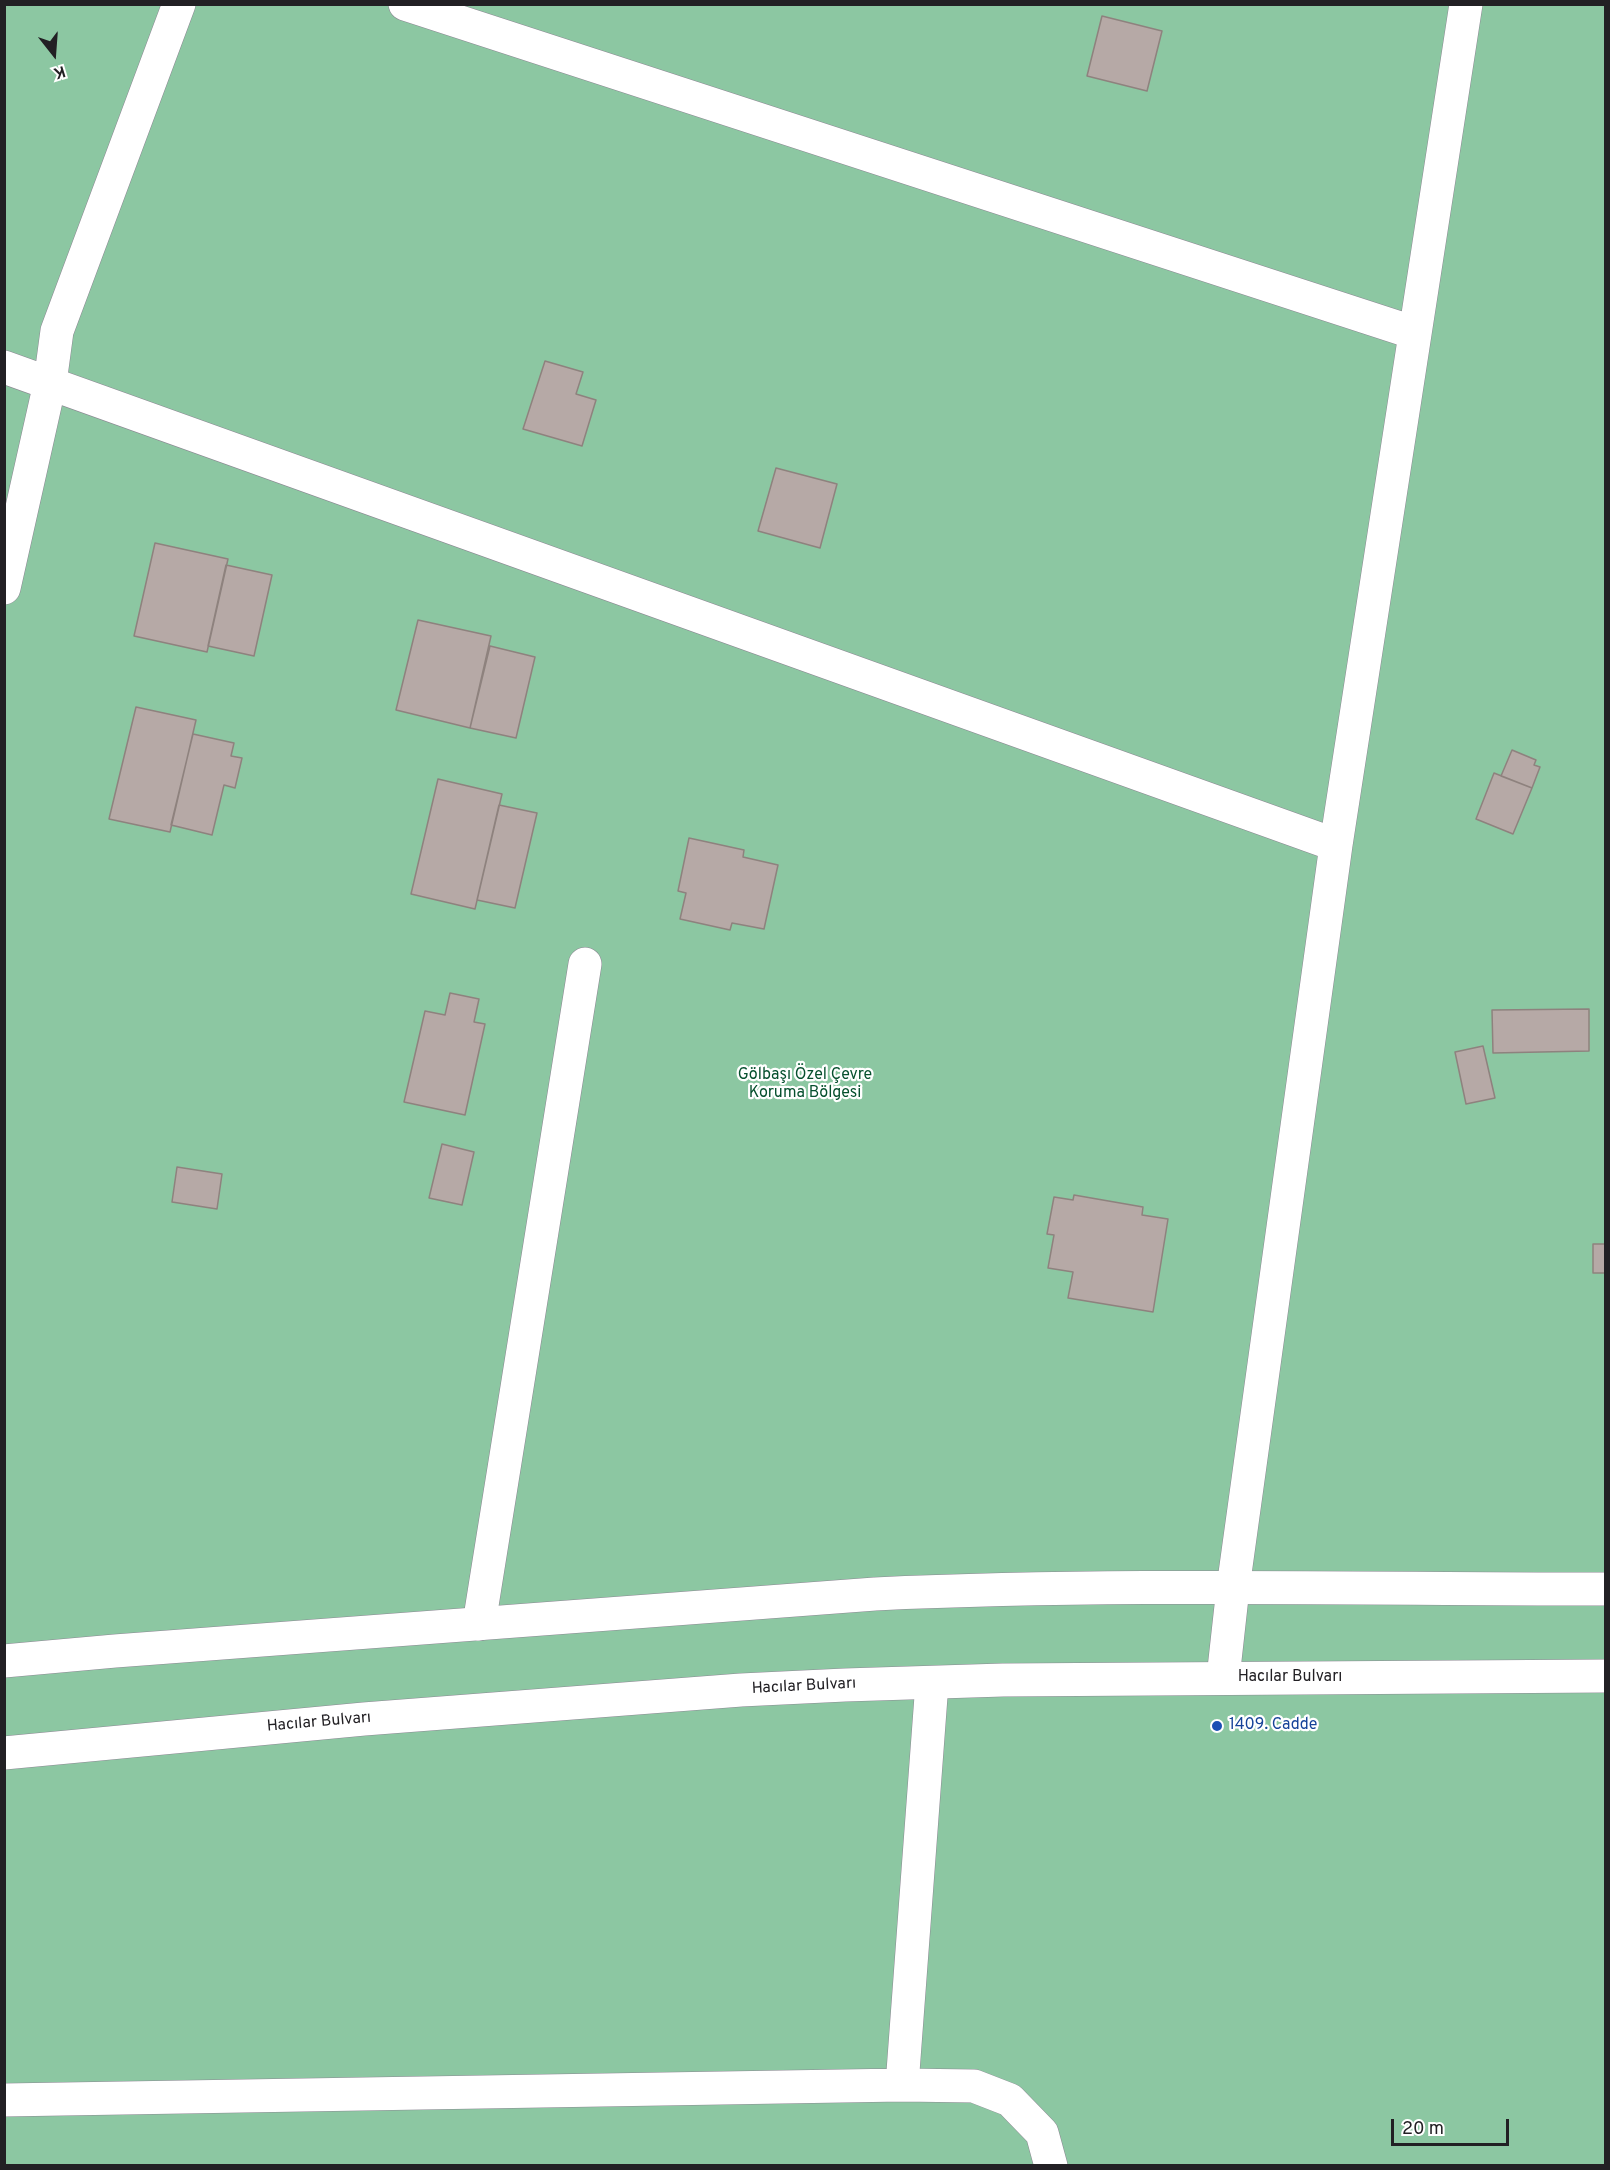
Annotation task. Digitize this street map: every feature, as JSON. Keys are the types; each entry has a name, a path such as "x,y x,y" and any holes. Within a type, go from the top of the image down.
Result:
{"street":[{"path":"4,588 50,383 57,331 179,4"},
{"path":"405,4 1415,333"},
{"path":"1223,1678 1233,1588 1335,845 1466,4"},
{"path":"4,367 1335,845"},
{"path":"479,1624 585,964"},
{"path":"4,1661 875,1594 991,1589 1605,1589"},
{"name":"Hacılar Bulvarı","path":"4,1753 252,1728 741,1690 1003,1680 1605,1676"},
{"path":"902,2085 932,1683"},
{"path":"4,2100 902,2085 974,2086 1010,2100 1042,2133 1051,2166"}],"green space":[{"name":"Gölbaşı Özel Çevre Koruma Bölgesi","path":"5,5 1605,5 1605,2165 5,2166"}],"building":[{"path":"1102,16 1162,31 1147,91 1087,76"},
{"path":"545,361 583,372 576,394 596,400 582,446 523,429"},
{"path":"776,468 837,484 820,548 758,531"},
{"path":"155,543 228,559 207,652 134,636"},
{"path":"226,565 272,575 254,656 208,646"},
{"path":"418,620 491,636 470,728 396,710"},
{"path":"490,646 535,657 516,738 470,728"},
{"path":"136,707 196,720 170,832 109,819"},
{"path":"193,734 234,743 231,756 242,758 235,788 224,785 212,835 171,825"},
{"path":"1512,750 1536,760 1534,765 1540,767 1532,788 1501,776"},
{"path":"1494,773 1532,788 1513,834 1476,819"},
{"path":"438,779 502,794 475,909 411,894"},
{"path":"499,805 537,813 515,908 477,900"},
{"path":"689,838 744,850 743,857 778,865 764,929 732,923 730,930 680,919 686,893 678,891"},
{"path":"450,993 479,999 474,1022 485,1024 465,1115 404,1102 425,1011 445,1015"},
{"path":"1589,1009 1589,1051 1493,1053 1492,1010"},
{"path":"1483,1046 1495,1098 1466,1104 1455,1052"},
{"path":"442,1144 474,1152 462,1205 429,1198"},
{"path":"177,1167 222,1174 217,1209 172,1202"},
{"path":"1074,1195 1143,1207 1142,1215 1168,1219 1153,1312 1068,1298 1073,1272 1048,1268 1054,1235 1047,1234 1054,1197 1073,1200"},
{"path":"1593,1244 1606,1244 1606,1273 1593,1273"}],"place":[{"name":"1409. Cadde","path":"1217,1726"}]}
